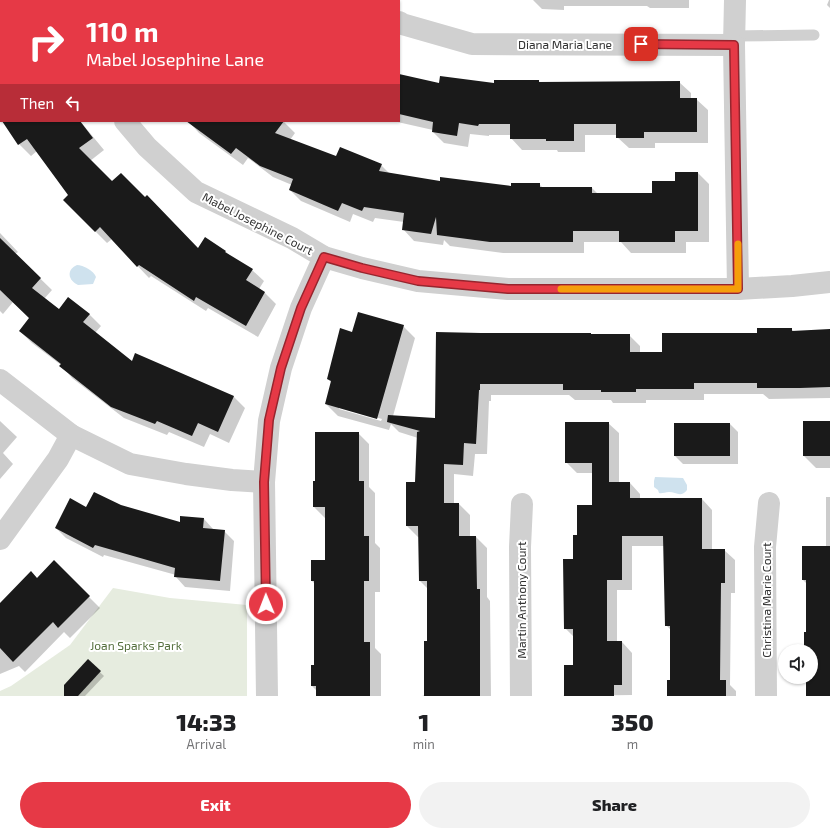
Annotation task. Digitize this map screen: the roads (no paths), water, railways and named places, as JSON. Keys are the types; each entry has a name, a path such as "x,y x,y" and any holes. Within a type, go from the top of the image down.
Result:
{"street":[{"path":"735,0 734,40 738,289"},
{"name":"Diana Maria Lane","path":"400,23 472,44 734,40"},
{"name":"Mabel Josephine Court","path":"126,122 147,147 196,192 292,238 324,257 362,268 418,281 508,289 738,289 830,282"},
{"path":"267,696 264,482 269,420 281,368 301,308 324,257"},
{"path":"0,380 71,435 130,464 186,474 232,480 264,482"},
{"path":"0,539 58,459 71,435"},
{"name":"Christina Marie Court","path":"766,696 765,547 769,503"},
{"name":"Martin Anthony Court","path":"521,696 520,547 522,504"}],"lane":[{"path":"734,40 814,35"}],"water":[{"path":"77,265 85,267 95,275 96,277 93,284 78,285 70,278 71,270"},
{"path":"655,477 683,478 687,485 687,490 683,494 669,492 659,493 654,487"}],"park label":[{"name":"Joan Sparks Park","path":"136,645"}]}
